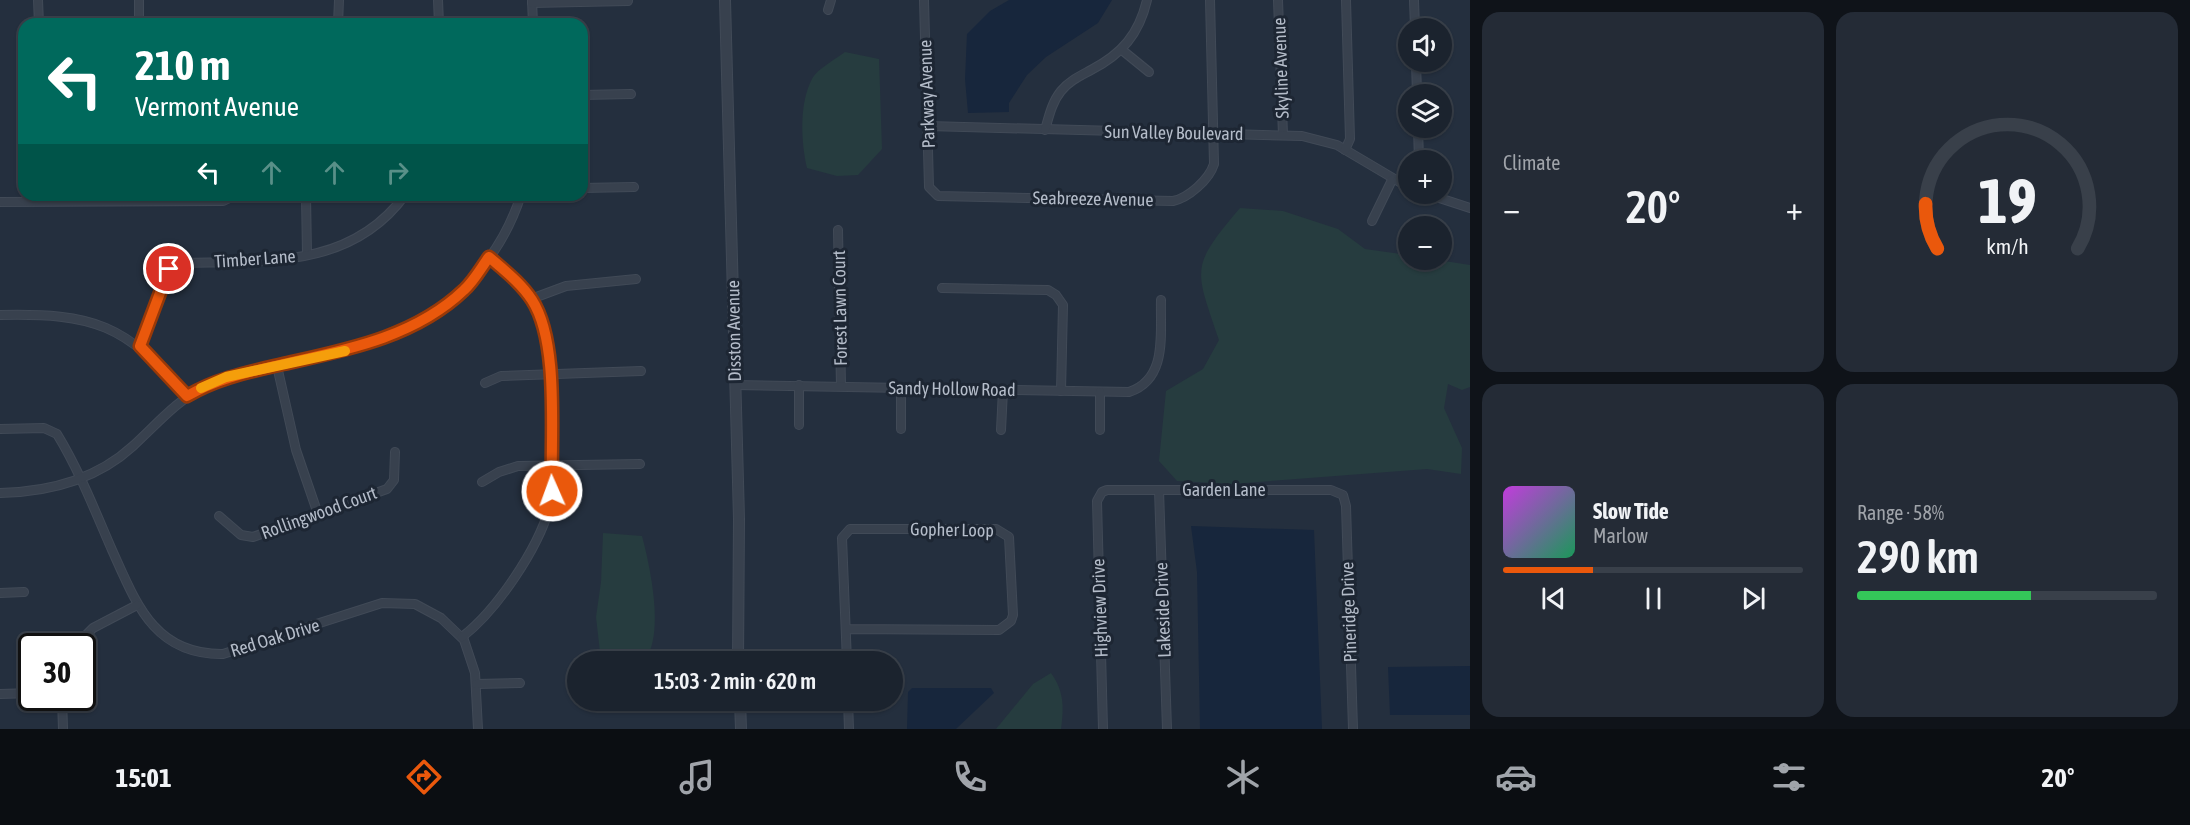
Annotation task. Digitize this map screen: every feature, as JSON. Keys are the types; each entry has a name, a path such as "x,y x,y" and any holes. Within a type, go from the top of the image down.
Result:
{"street":[{"path":"38,0 39,18"},
{"path":"139,0 139,18"},
{"path":"338,18 339,0"},
{"path":"438,0 439,18"},
{"name":"Disston Avenue","path":"725,0 735,385 738,651"},
{"path":"828,10 831,0"},
{"name":"Parkway Avenue","path":"924,0 929,187"},
{"path":"1045,130 1055,100 1069,83 1122,50 1140,24 1147,0"},
{"name":"Seabreeze Avenue","path":"929,187 938,196 1173,201 1189,194 1211,172 1214,164 1210,0"},
{"name":"Skyline Avenue","path":"1278,0 1283,135"},
{"path":"1346,0 1350,139 1346,150"},
{"path":"1414,0 1415,18"},
{"path":"533,18 532,1 628,1"},
{"path":"1122,50 1149,72"},
{"path":"588,95 632,94"},
{"name":"Sun Valley Boulevard","path":"928,126 1283,135 1317,139 1346,150 1398,183"},
{"path":"1372,221 1392,180"},
{"path":"588,188 634,187"},
{"path":"0,202 18,200"},
{"path":"58,201 69,203 98,201"},
{"path":"306,201 307,255"},
{"name":"Timber Lane","path":"140,346 165,275 174,265 278,261 342,246 367,234 390,214 400,201"},
{"path":"0,493 37,491 81,480 125,453 187,396 222,378 361,347 432,314 465,289 508,230 520,201"},
{"path":"1452,202 1470,208"},
{"name":"Forest Lawn Court","path":"838,230 841,386"},
{"path":"462,637 496,603 536,539 552,500 550,374 544,334 531,299 489,257"},
{"path":"531,299 566,286 636,279"},
{"path":"942,288 1048,291 1056,296 1063,305 1061,391"},
{"name":"Sandy Hollow Road","path":"735,385 1100,392 1134,390 1146,382 1158,366 1161,300"},
{"path":"0,315 49,314 77,318 108,329 140,346 187,396"},
{"path":"277,366 296,450 318,514"},
{"path":"485,383 501,376 641,371"},
{"path":"798,385 799,425"},
{"path":"901,388 901,429"},
{"path":"1001,430 1003,390"},
{"path":"1100,392 1100,430"},
{"name":"Red Oak Drive","path":"0,429 44,428 55,432 81,480 137,605 165,637 200,653 223,654 391,602 410,603 428,610 462,637 473,662 478,729"},
{"name":"Rollingwood Court","path":"219,516 241,535 253,537 318,514 392,486 395,473 395,452"},
{"path":"482,482 512,467 640,464"},
{"name":"Lakeside Drive","path":"1159,490 1167,729"},
{"name":"Garden Lane","path":"1104,491 1331,490 1342,495"},
{"name":"Highview Drive","path":"1103,729 1097,501 1104,491"},
{"name":"Pineridge Drive","path":"1342,495 1346,506 1353,729"},
{"name":"Gopher Loop","path":"846,628 999,630 1006,626 1012,615 1009,537 996,529 850,529 842,538 847,651"},
{"path":"0,593 24,592"},
{"path":"88,633 93,628 137,605"},
{"path":"476,684 520,683"},
{"path":"0,694 18,693"},
{"path":"63,711 63,729"},
{"path":"740,711 741,729"},
{"path":"848,711 849,729"}],"green space":[{"path":"845,52 879,59 882,149 858,175 837,176 807,168 803,146 803,111 814,75"},
{"path":"1240,208 1283,211 1338,229 1365,249 1398,254 1398,270 1452,270 1452,262 1470,265 1470,387 1462,390 1448,384 1444,408 1462,448 1461,474 1427,469 1232,484 1177,481 1159,461 1166,391 1203,369 1219,340 1205,297 1201,270 1205,257 1223,228"},
{"path":"603,533 642,536 654,600 654,634 650,651 600,651 596,617 601,582"},
{"path":"1051,673 1062,700 1061,729 996,729 1033,684"}],"water":[{"path":"1009,0 1112,0 1098,23 1046,57 1027,75 1009,103 1009,112 968,113 965,79 967,34 990,11"},
{"path":"1191,526 1314,530 1322,729 1200,729 1197,572"},
{"path":"1470,666 1470,715 1390,715 1388,667"},
{"path":"912,688 991,688 994,693 956,729 907,729 908,692"}],"slow traffic":[{"path":"201,388 226,377 345,351"}],"route":[{"path":"169,269 140,346 156,360 187,396 222,378 361,347 408,327 432,314 465,289 489,257 526,292 539,315 548,352 550,374 552,491"}]}
